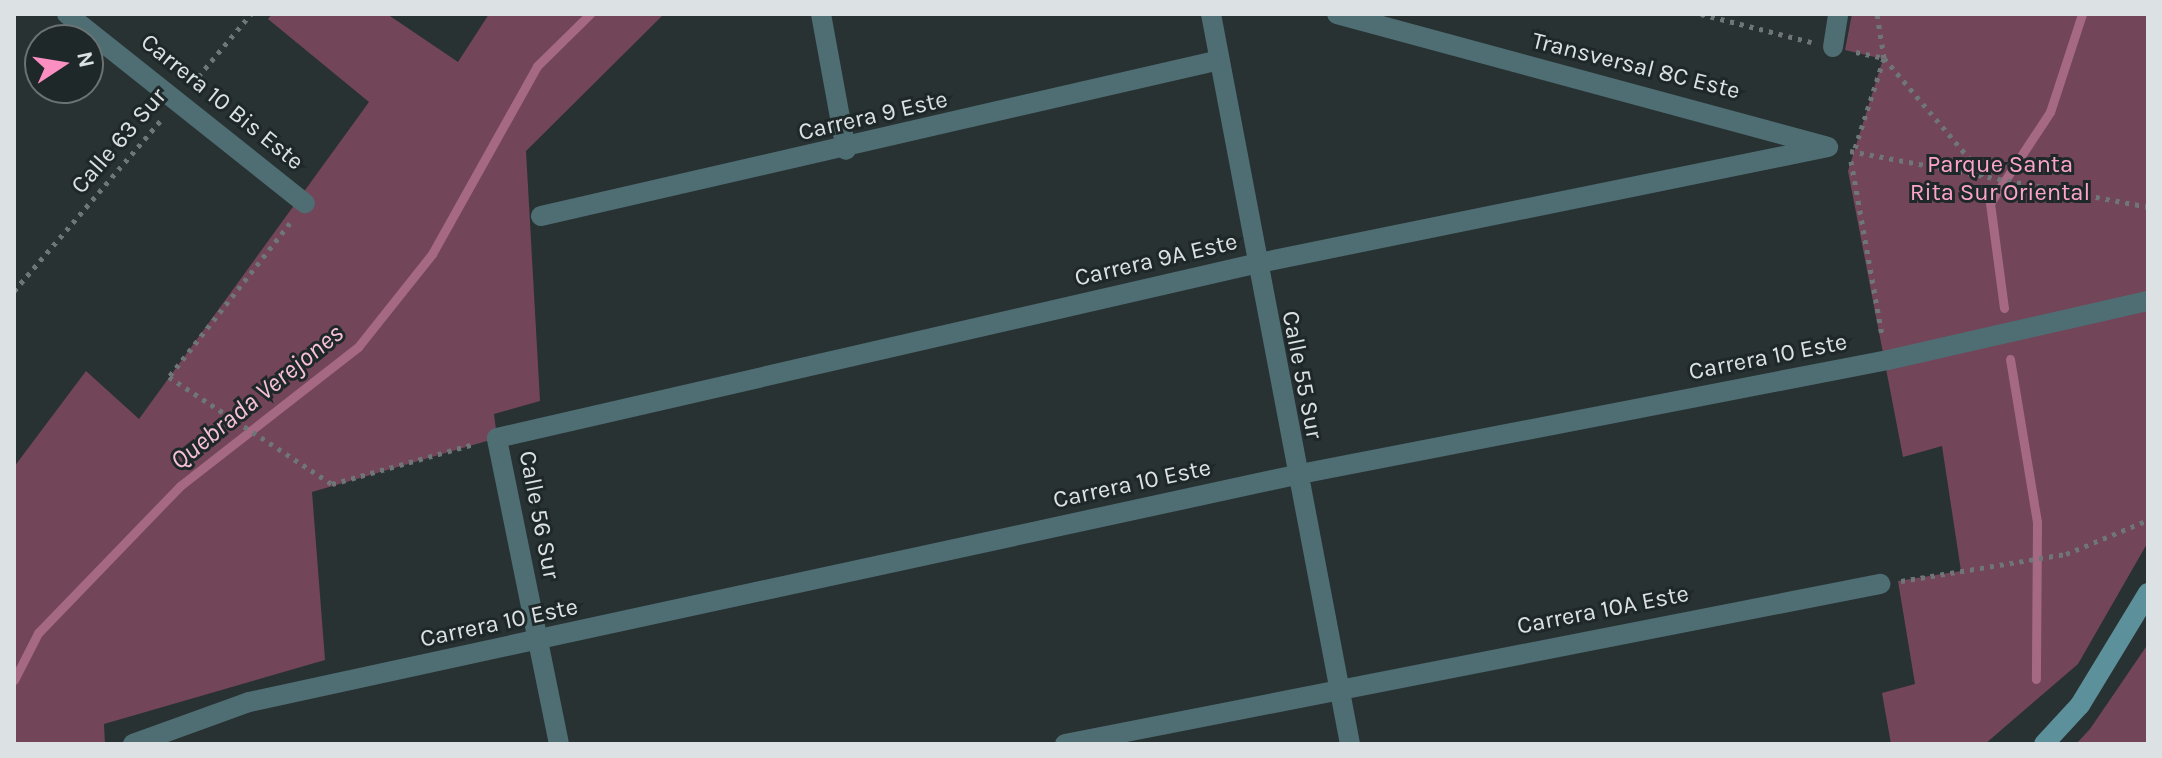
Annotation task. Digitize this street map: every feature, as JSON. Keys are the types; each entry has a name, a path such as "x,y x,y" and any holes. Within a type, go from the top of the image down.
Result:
{"street":[{"name":"Carrera 10 Bis Este","path":"67,14 180,98 305,203"},
{"path":"821,14 846,150"},
{"name":"Calle 55 Sur","path":"1211,14 1215,61 1335,686 1350,744"},
{"name":"Transversal 8C Este","path":"1337,14 1828,147"},
{"path":"1833,47 1838,14"},
{"name":"Carrera 9 Este","path":"541,216 846,150 1215,61"},
{"name":"Carrera 9A Este","path":"497,438 1254,264 1828,147"},
{"name":"Carrera 10 Este","path":"133,744 249,702 1295,475 1888,360 2148,301"},
{"name":"Calle 56 Sur","path":"497,438 559,744"},
{"name":"Carrera 10A Este","path":"1065,744 1335,686 1880,584"},
{"path":"2044,744 2080,705 2148,593"}],"path":[{"name":"Calle 63 Sur","path":"14,291 251,14"},
{"path":"1701,14 1884,58 1984,176"},
{"path":"1877,14 1884,58 1848,171 1888,360"},
{"path":"1828,147 2148,207"},
{"path":"305,203 169,377 332,484 497,438"},
{"path":"1880,584 2060,556 2148,520"}],"green space":[{"path":"272,14 387,14 458,62 489,14 664,14 526,151 540,401 494,414 497,438 312,492 325,660 104,724 105,744 14,744 14,467 86,371 139,419 369,102 268,19"},
{"name":"Parque Santa Rita Sur Oriental","path":"1852,14 2148,14 2148,542 2078,664 1985,744 1891,744 1882,693 1915,684 1898,581 1961,571 1942,446 1903,457 1848,171 1883,59 1845,50"},
{"path":"2148,644 2148,744 2076,744 2090,729"}],"waterway":[{"name":"Quebrada Verejones","path":"14,680 38,633 180,486 358,347 432,254 537,66 590,14"},
{"path":"2004,308 1990,203 2050,112 2082,14"},
{"path":"2010,359 2037,522 2036,679"}]}
